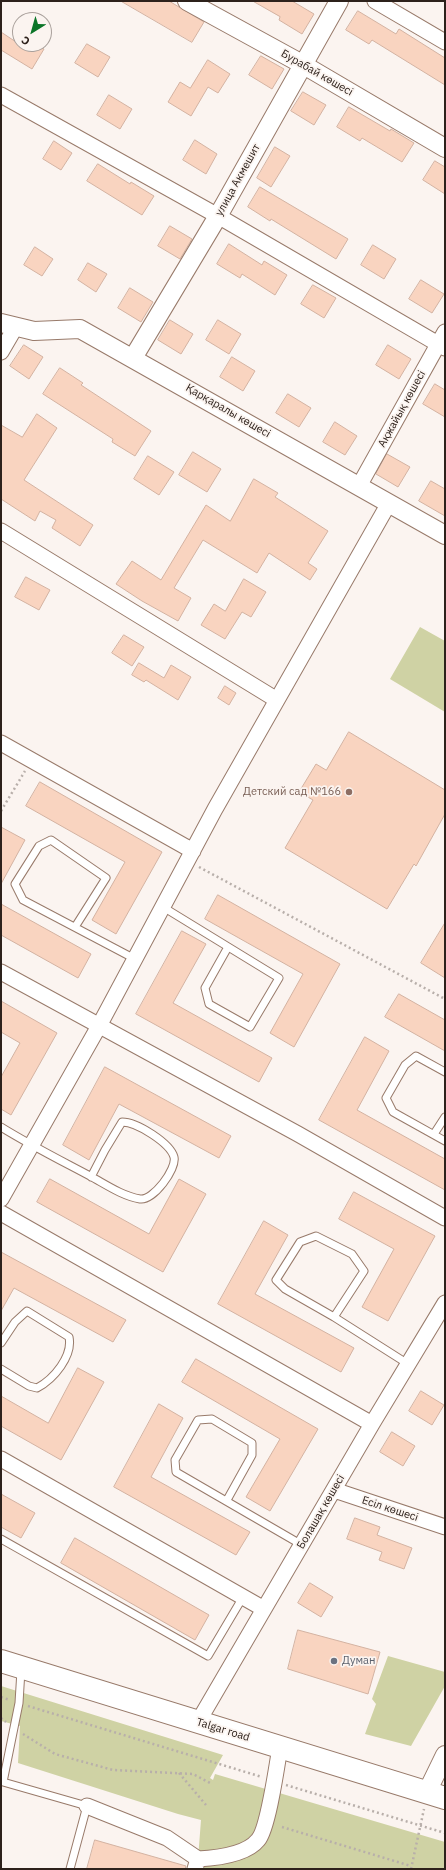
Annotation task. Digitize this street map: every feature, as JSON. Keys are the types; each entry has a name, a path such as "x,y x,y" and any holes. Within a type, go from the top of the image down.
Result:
{"main road":[{"name":"Talgar road","path":"10,1661 198,1722 436,1795"}],"street":[{"name":"Бурабай көшесі","path":"187,1 302,64 445,148"},
{"name":"улица Акмешит","path":"133,358 218,216 302,64 339,1"},
{"path":"375,1 445,42"},
{"path":"1,95 443,342"},
{"path":"1,352 8,325"},
{"name":"Қарқаралы көшесі","path":"8,325 34,331 80,329 445,535"},
{"name":"Ақжайық көшесі","path":"359,486 443,342"},
{"path":"1,1199 99,1026 190,856 388,503"},
{"path":"1,531 277,700"},
{"path":"1,743 190,856"},
{"path":"1,972 298,1134 445,1218"},
{"path":"1,1213 372,1424"},
{"name":"Болашақ көшесі","path":"198,1722 372,1424 445,1303"},
{"path":"1,1458 264,1609"},
{"name":"Есіл көшесі","path":"334,1490 445,1526"},
{"path":"87,1806 167,1838 196,1864 233,1853 248,1848 259,1840 266,1821 280,1747"},
{"path":"436,1795 445,1755"}],"lane":[{"path":"75,927 106,878 52,840 39,846 15,884 23,900 135,959"},
{"path":"162,907 228,947 279,978 250,1027 209,1004 205,988 228,947"},
{"path":"445,1072 416,1056 405,1065 386,1098 393,1112 445,1141"},
{"path":"434,1134 445,1117"},
{"path":"1,1127 32,1146 115,1189 142,1199 150,1196 162,1184 172,1168 174,1158 171,1150 152,1134 122,1122 91,1176"},
{"path":"334,1317 364,1271 352,1254 316,1236 300,1242 276,1280 286,1289 334,1317 408,1364"},
{"path":"1,1343 15,1322 27,1311 69,1337 70,1344 69,1353 62,1364 46,1383 38,1388 29,1386 1,1369"},
{"path":"227,1500 252,1455 252,1443 212,1420 198,1420 176,1460 176,1472 227,1500 302,1545"},
{"path":"1,1539 208,1656 243,1597"},
{"path":"10,1661 19,1703 2,1782 87,1806 70,1869"}],"path":[{"path":"1,811 31,760"},
{"path":"190,856 445,999"},
{"path":"1,1697 445,1833"},
{"path":"14,1728 55,1754 76,1760 113,1770 192,1774 212,1784"},
{"path":"179,1773 206,1805"},
{"path":"282,1827 411,1868 420,1826 436,1795"}],"green space":[{"path":"420,627 445,641 445,712 390,679"},
{"path":"388,1656 445,1672 445,1686 411,1746 365,1734 376,1704 372,1699"},
{"path":"1,1686 223,1755 210,1778 213,1780 215,1774 445,1842 445,1869 195,1869 198,1859 201,1820 18,1763 20,1726 1,1721"}],"building":[{"path":"121,1 169,1 204,22 192,42"},
{"path":"253,1 292,1 314,14 302,34 279,20 280,17"},
{"path":"358,11 396,34 399,29 445,58 445,85 372,40 369,44 346,30"},
{"path":"1,32 12,39 12,52 42,52 32,69 1,50"},
{"path":"87,44 110,57 98,77 75,63"},
{"path":"261,56 284,69 272,89 249,75"},
{"path":"208,60 230,74 218,93 208,87 191,116 168,102 180,82 190,88"},
{"path":"303,92 326,105 314,125 291,111"},
{"path":"109,95 132,109 120,129 97,115"},
{"path":"349,107 414,143 402,162 362,138 360,141 337,127"},
{"path":"195,140 217,154 206,174 183,160"},
{"path":"54,141 72,153 61,170 43,159"},
{"path":"275,147 290,156 271,187 257,178"},
{"path":"435,161 445,167 445,194 423,180"},
{"path":"98,164 130,184 131,182 154,196 142,215 87,181"},
{"path":"260,187 348,239 336,259 271,219 270,221 248,207"},
{"path":"170,226 192,239 180,259 158,246"},
{"path":"229,244 262,265 264,261 287,275 275,295 242,274 240,278 217,264"},
{"path":"373,245 396,259 384,279 361,265"},
{"path":"35,247 53,259 42,276 24,265"},
{"path":"88,263 107,274 96,292 78,280"},
{"path":"421,280 444,294 432,313 409,299"},
{"path":"313,285 336,298 324,318 301,304"},
{"path":"130,288 153,302 141,322 118,308"},
{"path":"170,320 193,334 181,354 158,340"},
{"path":"218,320 241,334 229,354 206,340"},
{"path":"24,345 43,357 29,379 10,366"},
{"path":"388,345 411,359 399,379 376,365"},
{"path":"232,357 255,371 243,391 220,377"},
{"path":"60,368 83,383 81,385 151,431 135,456 112,442 113,439 43,394"},
{"path":"435,384 445,390 445,417 423,404"},
{"path":"288,394 311,408 299,427 276,413"},
{"path":"37,414 57,428 24,480 93,525 80,546 52,528 56,520 40,511 35,521 1,499 1,425 22,437"},
{"path":"335,422 357,436 345,455 323,442"},
{"path":"193,452 221,469 207,492 179,475"},
{"path":"387,454 410,467 398,487 376,474"},
{"path":"148,456 174,472 159,495 134,479"},
{"path":"254,479 278,493 275,497 328,531 308,563 317,569 310,580 269,553 257,573 203,540 174,588 191,598 178,621 142,601 116,584 132,561 161,580 206,505 230,521"},
{"path":"431,481 445,489 445,516 419,501"},
{"path":"26,577 50,590 39,610 15,597"},
{"path":"244,579 266,592 251,617 242,612 225,639 201,625 214,604 225,611"},
{"path":"124,635 144,647 132,666 112,653"},
{"path":"139,663 164,678 171,665 191,677 178,700 146,680 144,682 132,675"},
{"path":"225,686 236,693 229,705 218,698"},
{"path":"349,732 445,790 445,814 416,866 414,864 387,909 285,848 313,800 299,792 316,764 326,770"},
{"path":"40,782 162,852 116,934 92,920 125,862 26,806"},
{"path":"1,827 25,840 1,884"},
{"path":"218,895 340,964 294,1047 270,1033 303,974 205,919"},
{"path":"1,904 91,954 78,978 1,935"},
{"path":"445,923 445,978 421,963"},
{"path":"182,931 206,944 173,1003 272,1058 259,1082 136,1014"},
{"path":"399,994 445,1020 445,1051 385,1017"},
{"path":"1,1001 57,1033 11,1115 1,1109 1,1077 20,1043 1,1032"},
{"path":"365,1037 389,1051 357,1110 445,1159 445,1190 319,1120"},
{"path":"105,1067 231,1136 219,1158 119,1104 89,1160 63,1145"},
{"path":"50,1179 149,1234 179,1179 206,1194 163,1272 37,1202"},
{"path":"354,1192 435,1236 388,1321 362,1307 394,1249 339,1219"},
{"path":"264,1221 288,1235 255,1294 354,1348 341,1372 218,1304"},
{"path":"1,1252 126,1320 113,1342 14,1288 1,1311"},
{"path":"196,1359 318,1429 270,1511 246,1497 280,1439 182,1382"},
{"path":"78,1368 104,1382 61,1460 1,1426 1,1396 48,1423"},
{"path":"421,1391 444,1405 432,1425 409,1411"},
{"path":"159,1404 183,1418 151,1477 250,1532 236,1555 114,1487"},
{"path":"392,1432 415,1446 403,1466 380,1452"},
{"path":"1,1494 35,1513 21,1538 1,1527"},
{"path":"355,1518 380,1527 377,1535 412,1548 404,1569 379,1560 382,1552 347,1539"},
{"path":"75,1538 209,1615 195,1640 61,1563"},
{"path":"310,1583 333,1597 321,1617 298,1603"},
{"name":"Думан","path":"298,1630 380,1652 368,1694 288,1669"},
{"path":"95,1840 186,1866 185,1869 87,1869"}],"place":[{"name":"Детский сад №166","path":"349,792"},
{"name":"Думан","path":"334,1661"}]}
